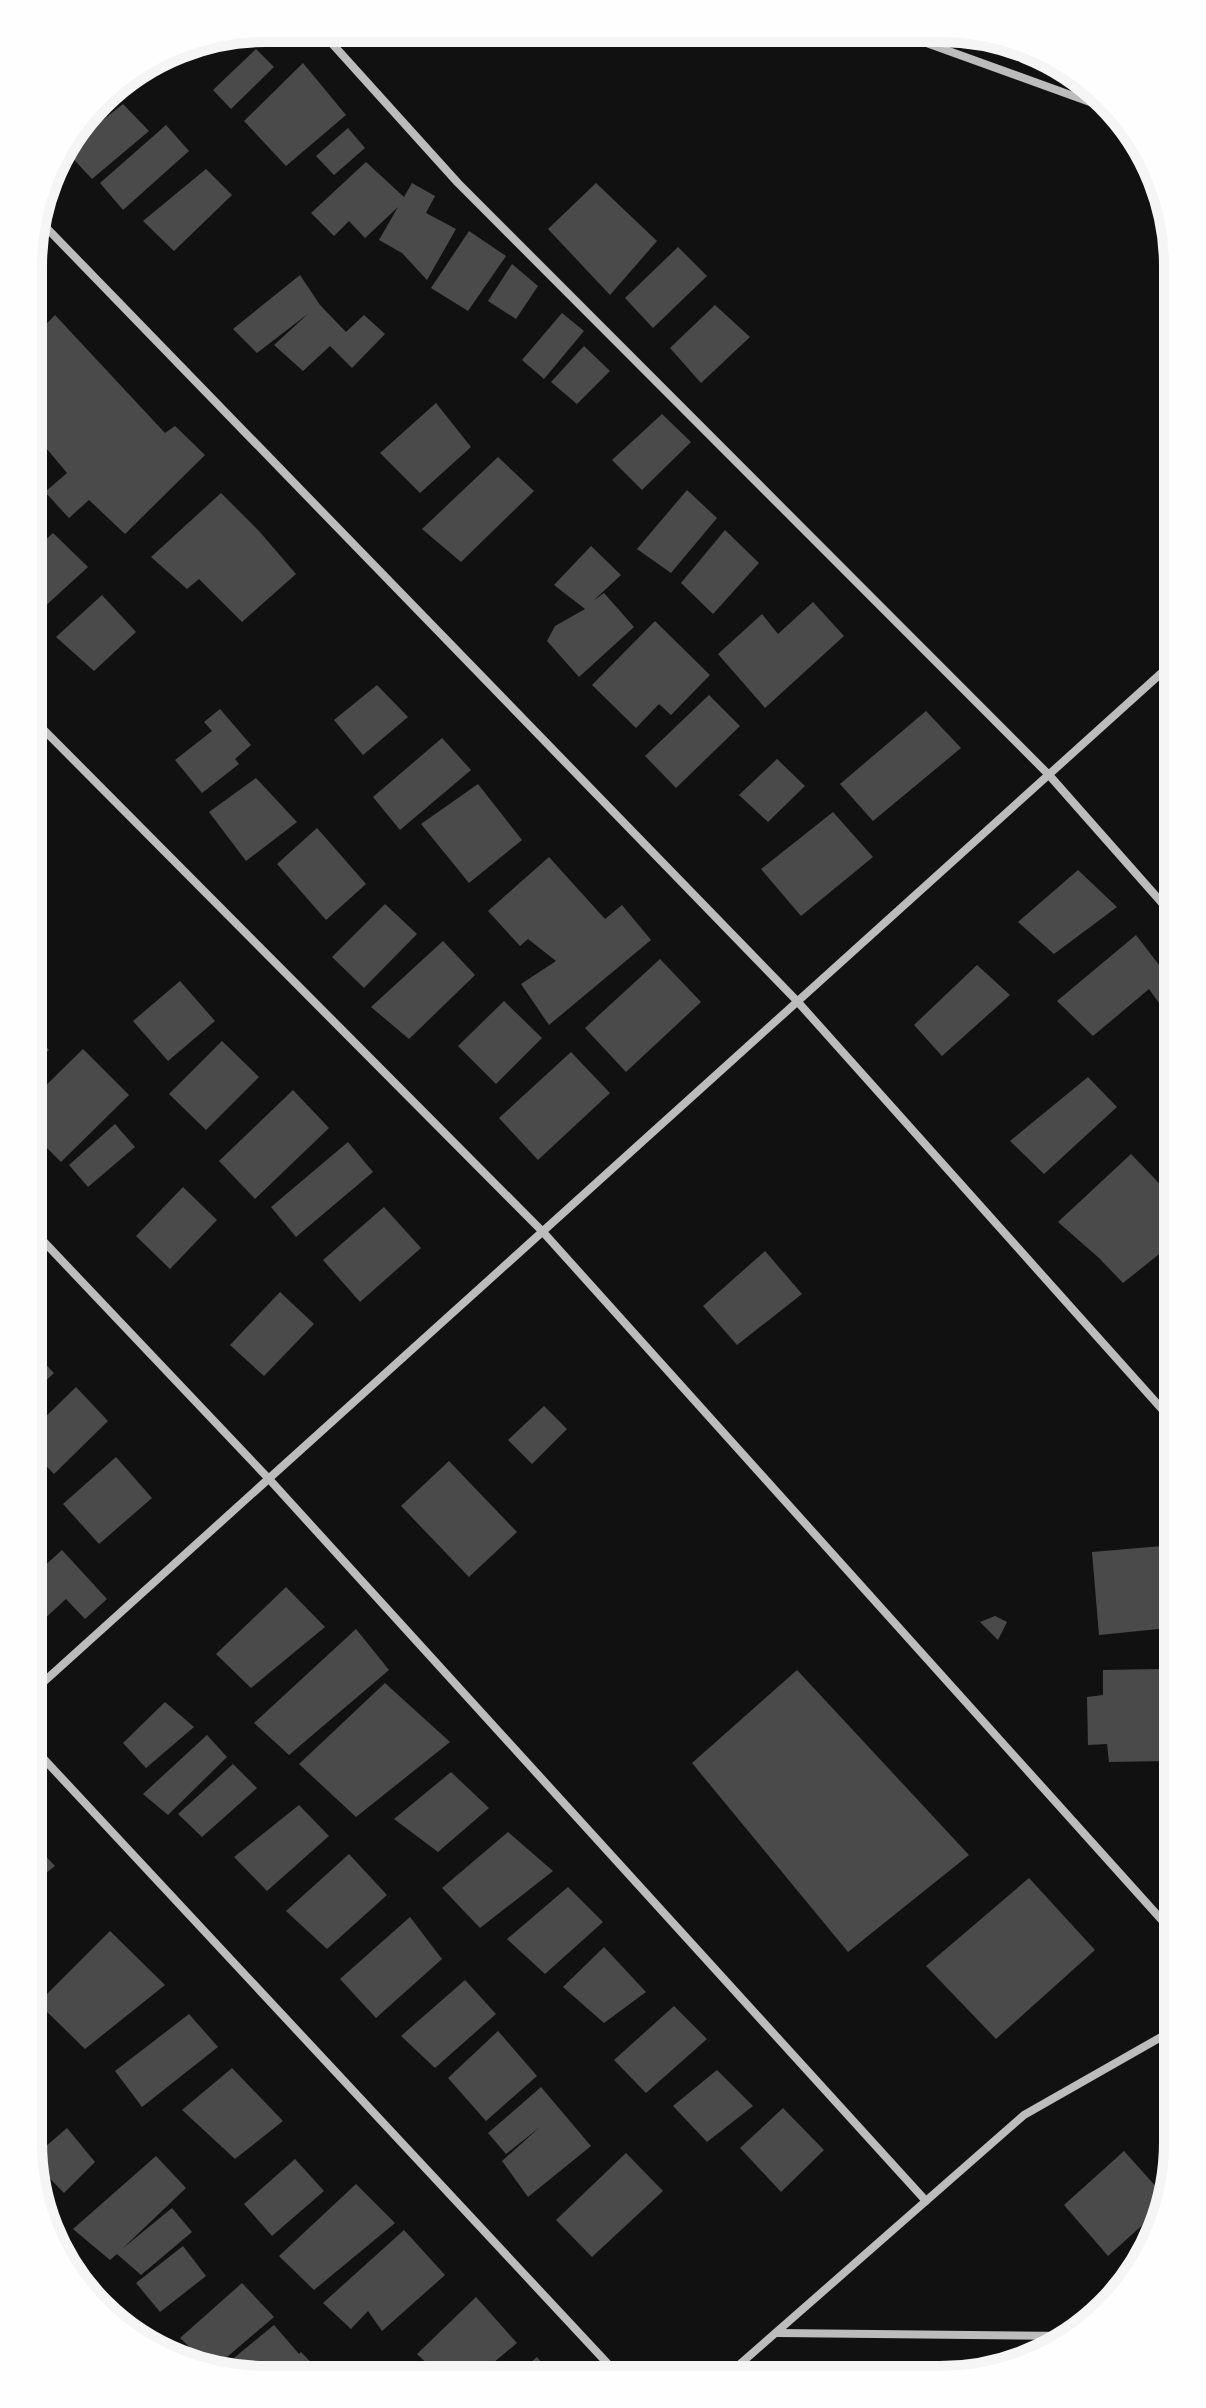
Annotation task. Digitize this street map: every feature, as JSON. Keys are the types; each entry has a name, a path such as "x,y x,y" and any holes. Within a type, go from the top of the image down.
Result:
{"street":[{"path":"331,42 458,183 1049,775 1164,905"},
{"path":"924,42 1093,103"},
{"path":"45,227 797,1001 1164,1411"},
{"path":"42,1683 1164,671"},
{"path":"42,728 543,1232 1164,1922"},
{"path":"42,1240 269,1479 926,2201"},
{"path":"42,1757 610,2366"},
{"path":"738,2366 1024,2115 1164,2035"},
{"path":"776,2333 1051,2336"}],"building":[{"path":"256,49 274,67 231,109 213,90"},
{"path":"303,63 346,115 286,166 244,121"},
{"path":"123,104 149,131 92,179 71,156 86,134"},
{"path":"166,125 189,151 123,210 100,183"},
{"path":"348,128 365,148 334,175 316,156"},
{"path":"366,162 404,197 412,183 435,196 426,213 456,229 427,280 402,253 379,240 398,207 365,238 349,221 334,236 311,213"},
{"path":"206,169 232,195 174,251 143,221"},
{"path":"596,183 657,241 610,295 548,229"},
{"path":"469,231 506,256 468,311 431,288"},
{"path":"678,247 707,276 653,328 625,298"},
{"path":"512,264 538,286 516,319 488,301"},
{"path":"300,275 320,305 346,332 364,315 385,334 352,368 330,346 303,371 274,345 309,313 257,353 233,329"},
{"path":"715,305 750,337 701,383 670,348"},
{"path":"562,313 584,331 544,379 522,360"},
{"path":"55,315 165,433 175,426 205,455 125,534 89,500 69,518 45,492 67,473 42,443 42,329"},
{"path":"584,346 610,371 577,404 551,382"},
{"path":"436,403 471,447 420,493 380,453"},
{"path":"662,414 691,442 642,490 612,460"},
{"path":"498,457 534,491 461,562 422,529"},
{"path":"687,490 717,518 671,573 637,549"},
{"path":"221,493 296,574 242,622 199,579 187,589 151,557"},
{"path":"725,530 759,563 713,614 681,583"},
{"path":"53,533 88,567 42,609 42,543"},
{"path":"591,546 621,575 593,601 604,593 634,627 579,677 547,641 555,626 585,609 554,585"},
{"path":"102,595 136,632 94,671 56,637"},
{"path":"813,602 844,636 765,708 718,654 762,614 778,634"},
{"path":"655,621 710,675 671,715 659,704 636,728 592,685"},
{"path":"377,685 408,717 363,755 334,720"},
{"path":"709,695 740,726 676,788 645,756"},
{"path":"220,709 251,745 235,759 239,764 202,793 175,760 212,731 204,722"},
{"path":"926,711 961,748 873,821 840,784"},
{"path":"442,738 471,770 400,830 373,797"},
{"path":"777,759 805,786 768,822 739,795"},
{"path":"256,778 297,822 246,861 209,812"},
{"path":"478,784 522,840 469,883 421,824"},
{"path":"833,812 873,857 801,916 761,869"},
{"path":"317,828 366,884 326,920 277,864"},
{"path":"549,857 605,919 622,905 651,940 549,1025 521,984 556,961 528,939 520,946 488,911"},
{"path":"1078,870 1117,907 1054,954 1018,922"},
{"path":"385,904 417,934 364,988 332,957"},
{"path":"1136,935 1164,971 1164,1006 1162,1007 1149,989 1093,1036 1057,1001"},
{"path":"443,941 475,975 409,1039 371,1007"},
{"path":"660,959 701,1002 626,1072 585,1028"},
{"path":"977,965 1010,995 942,1056 914,1025"},
{"path":"180,981 215,1021 168,1061 133,1021"},
{"path":"504,1001 542,1038 496,1084 458,1046"},
{"path":"222,1041 259,1077 206,1130 169,1094"},
{"path":"42,1042 49,1050 42,1056"},
{"path":"83,1049 129,1095 61,1162 42,1143 42,1089"},
{"path":"571,1052 610,1093 538,1160 499,1118"},
{"path":"1088,1077 1117,1107 1044,1174 1010,1141"},
{"path":"293,1090 329,1128 255,1199 219,1161"},
{"path":"115,1124 135,1147 88,1187 69,1165"},
{"path":"348,1142 373,1172 296,1237 271,1207"},
{"path":"1131,1154 1164,1188 1164,1250 1123,1283 1058,1222"},
{"path":"183,1187 217,1220 170,1269 136,1236"},
{"path":"384,1207 421,1248 360,1302 323,1260"},
{"path":"765,1251 802,1294 737,1345 703,1306"},
{"path":"280,1292 314,1324 264,1376 230,1345"},
{"path":"42,1361 54,1373 42,1385"},
{"path":"76,1387 108,1421 54,1474 42,1462 42,1420"},
{"path":"544,1406 567,1429 532,1464 508,1440"},
{"path":"116,1457 152,1498 99,1544 63,1504"},
{"path":"449,1461 517,1532 469,1577 401,1506"},
{"path":"1162,1546 1164,1628 1099,1635 1092,1552"},
{"path":"62,1550 107,1599 85,1619 66,1599 42,1621 42,1568"},
{"path":"286,1587 325,1627 251,1688 216,1654"},
{"path":"995,1616 1007,1622 998,1640 980,1622"},
{"path":"356,1629 389,1670 289,1755 254,1723"},
{"path":"1160,1669 1164,1761 1109,1762 1107,1744 1088,1745 1087,1697 1103,1695 1103,1670"},
{"path":"797,1670 969,1855 848,1952 692,1763"},
{"path":"385,1683 450,1742 356,1817 299,1764"},
{"path":"165,1702 194,1727 146,1768 123,1743"},
{"path":"207,1735 227,1757 168,1815 143,1794"},
{"path":"233,1764 257,1788 202,1837 178,1814"},
{"path":"451,1772 489,1808 438,1852 394,1819"},
{"path":"299,1805 329,1836 267,1891 234,1857"},
{"path":"508,1832 553,1871 480,1928 442,1888"},
{"path":"42,1853 55,1866 42,1876"},
{"path":"349,1854 387,1895 327,1949 286,1911"},
{"path":"1029,1878 1095,1950 996,2039 926,1966"},
{"path":"568,1887 603,1922 545,1974 507,1939"},
{"path":"410,1917 442,1959 376,2018 340,1979"},
{"path":"110,1931 165,1985 85,2049 42,2007 42,1999"},
{"path":"604,1947 646,1992 604,2023 563,1987"},
{"path":"465,1980 496,2014 435,2068 401,2036"},
{"path":"674,2006 707,2039 646,2093 614,2060"},
{"path":"189,2014 218,2047 142,2107 115,2071"},
{"path":"498,2031 537,2076 486,2121 448,2078"},
{"path":"232,2068 283,2121 235,2159 182,2110"},
{"path":"717,2070 753,2106 707,2142 673,2106"},
{"path":"541,2087 591,2146 528,2197 502,2161 540,2127 506,2154 488,2133"},
{"path":"783,2108 824,2150 781,2192 740,2148"},
{"path":"67,2128 95,2162 64,2193 44,2173 42,2150"},
{"path":"1124,2151 1159,2190 1151,2218 1108,2256 1064,2205"},
{"path":"626,2153 663,2191 592,2257 556,2220"},
{"path":"156,2156 186,2188 122,2249 172,2208 192,2232 141,2275 117,2254 110,2260 73,2229"},
{"path":"295,2159 324,2191 272,2236 244,2204"},
{"path":"356,2184 395,2223 314,2290 279,2256"},
{"path":"404,2230 445,2275 382,2331 368,2311 351,2329 323,2303"},
{"path":"183,2246 206,2276 160,2312 136,2283"},
{"path":"242,2283 274,2317 222,2361 198,2355 180,2338"},
{"path":"476,2297 517,2343 490,2366 429,2366 417,2354"},
{"path":"274,2325 299,2354 301,2352 314,2366 266,2366 229,2362"},
{"path":"537,2357 544,2366 526,2366"}]}
